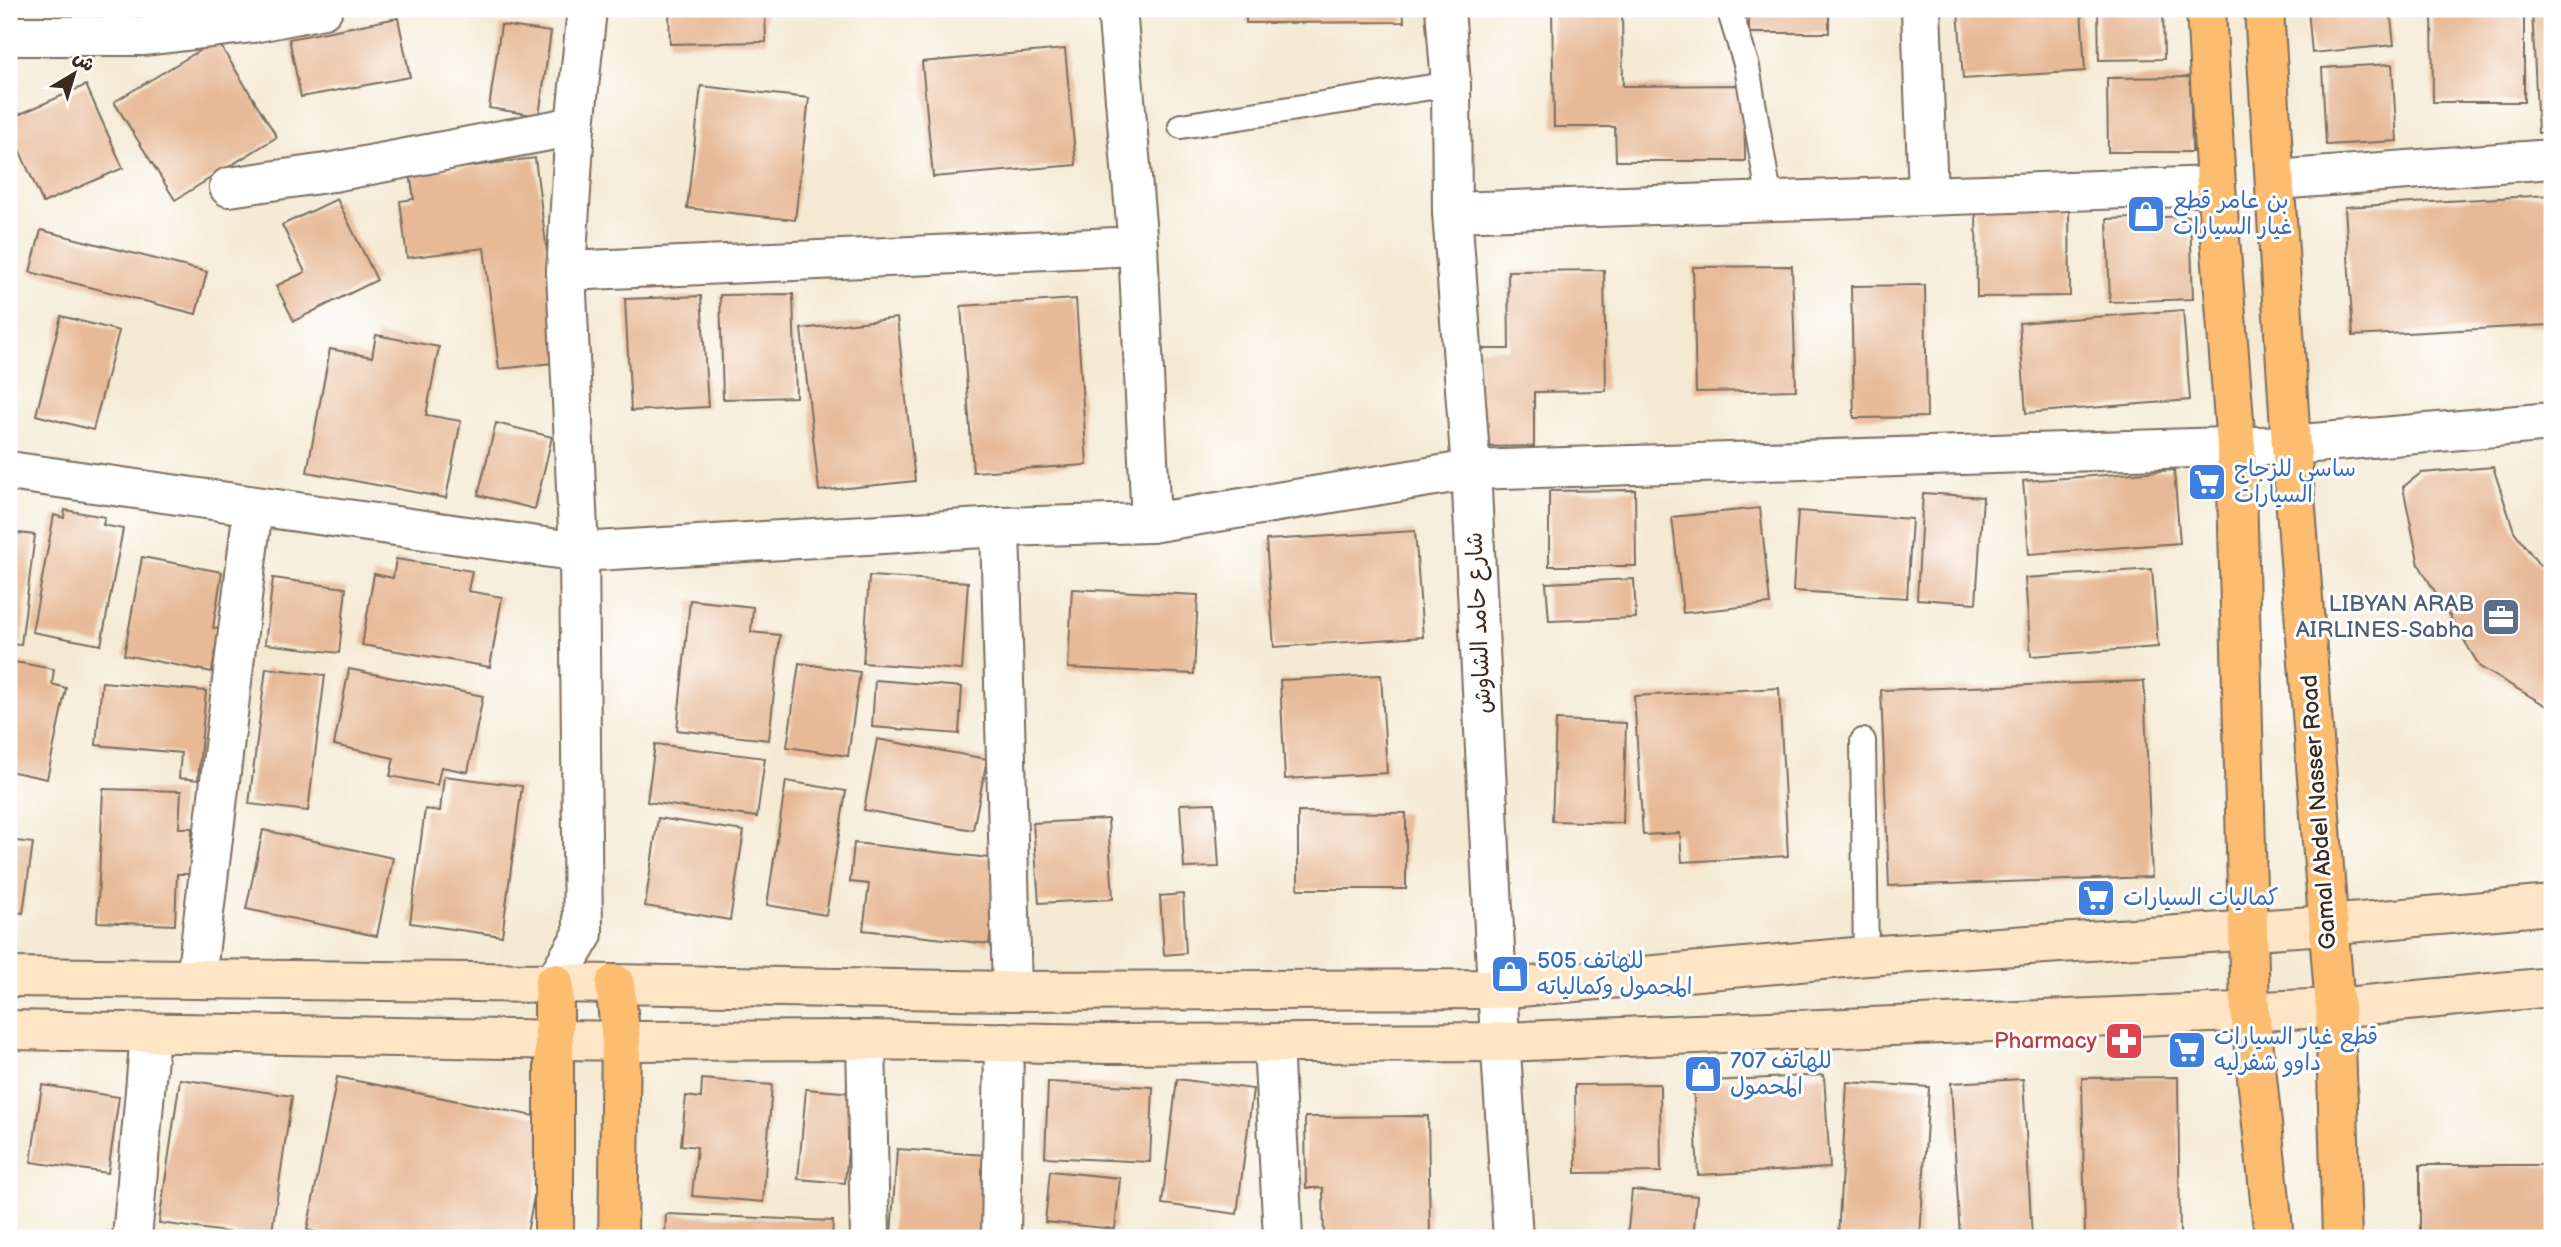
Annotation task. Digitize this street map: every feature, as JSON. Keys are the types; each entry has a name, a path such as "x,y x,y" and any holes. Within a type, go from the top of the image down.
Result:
{"main road":[{"path":"2206,9 2216,186 2236,446 2250,1011 2274,1238"},
{"name":"Gamal Abdel Nasser Road","path":"2264,9 2291,445 2335,1008 2342,1238"},
{"path":"9,977 1012,991 1497,989 1866,956 2327,925 2552,905"},
{"path":"554,983 554,1238"},
{"path":"615,984 621,1041 618,1238"},
{"path":"9,1030 554,1041 1108,1044 1501,1042 2335,1008 2552,987"}],"street":[{"path":"9,36 145,36 253,23 323,9"},
{"path":"554,983 583,934 579,552 566,271 575,126 587,9"},
{"path":"1116,9 1138,246 1152,523"},
{"name":"شارع حامد الشاوش","path":"1445,9 1451,84 1452,212 1471,470 1497,989 1513,1238"},
{"path":"1921,9 1928,196"},
{"path":"229,187 333,172 575,126"},
{"path":"2276,180 2552,159"},
{"path":"1452,212 2216,186"},
{"path":"566,271 1138,246"},
{"path":"9,471 579,552 1000,527 1152,523 1471,470 2291,445 2552,422"},
{"path":"195,979 253,507"},
{"path":"1000,527 1012,991"},
{"path":"583,934 615,984"},
{"path":"132,1238 150,1034"},
{"path":"866,1041 870,1238"},
{"path":"1001,1238 1004,1042"},
{"path":"1273,1043 1283,1238"}],"lane":[{"path":"1729,9 1747,67 1770,202"},
{"path":"1181,126 1451,84"},
{"path":"1863,741 1866,956"}],"building":[{"path":"669,9 765,9 766,42 670,44"},
{"path":"1246,9 1403,9 1404,22 1246,23"},
{"path":"1552,9 1622,9 1623,86 1744,85 1745,161 1616,161 1615,127 1554,127"},
{"path":"1749,9 1829,9 1829,33 1749,33"},
{"path":"1958,9 2081,9 2085,71 1963,79"},
{"path":"2098,9 2163,9 2164,59 2099,60"},
{"path":"2308,9 2390,9 2394,45 2312,53"},
{"path":"2432,9 2524,9 2524,102 2433,102"},
{"path":"2532,9 2552,9 2552,132 2538,133"},
{"path":"398,18 410,77 301,97 289,39"},
{"path":"501,25 551,32 539,116 489,108"},
{"path":"217,40 277,137 175,200 114,102"},
{"path":"1065,49 1076,165 933,177 922,62"},
{"path":"2392,64 2397,141 2326,145 2322,68"},
{"path":"2190,77 2192,152 2108,152 2107,78"},
{"path":"86,85 123,168 43,203 9,127 9,119"},
{"path":"701,86 809,98 795,220 687,208"},
{"path":"535,158 561,362 499,369 484,248 407,258 400,201 414,199 410,174"},
{"path":"2552,195 2552,325 2353,336 2345,207"},
{"path":"337,199 377,280 294,321 276,286 305,272 282,225"},
{"path":"1976,205 2069,205 2070,296 1977,297"},
{"path":"2190,216 2193,299 2110,302 2107,219"},
{"path":"41,230 207,272 196,314 30,272"},
{"path":"1792,266 1796,390 1696,392 1693,267"},
{"path":"1604,270 1606,391 1534,392 1534,446 1480,447 1478,349 1509,349 1508,271"},
{"path":"1925,285 1927,417 1854,418 1851,286"},
{"path":"793,294 796,397 723,399 720,295"},
{"path":"701,296 708,407 631,411 625,299"},
{"path":"1076,299 1087,465 973,472 961,306"},
{"path":"2183,310 2190,400 2026,413 2019,323"},
{"path":"61,316 119,331 93,430 36,415"},
{"path":"897,318 915,481 819,491 801,329"},
{"path":"376,335 439,347 426,415 461,421 446,498 307,472 330,349 372,357"},
{"path":"496,423 552,437 535,509 478,495"},
{"name":"LIBYAN ARAB AIRLINES-Sabha","path":"2493,467 2514,531 2540,566 2547,557 2552,562 2552,709 2480,667 2419,565 2403,487 2421,473"},
{"path":"2174,470 2180,543 2029,554 2023,481"},
{"path":"1635,490 1636,566 1549,566 1549,491"},
{"path":"1923,493 1983,497 1976,603 1917,599"},
{"path":"1760,508 1770,604 1683,613 1672,517"},
{"path":"65,510 105,517 103,525 123,529 101,645 32,632 54,515 64,518"},
{"path":"1798,511 1912,519 1907,598 1793,591"},
{"path":"1415,531 1423,637 1274,647 1266,540"},
{"path":"9,532 35,535 21,645 9,644"},
{"path":"142,557 222,572 213,628 219,629 212,672 124,655"},
{"path":"396,559 472,571 468,591 502,597 490,667 362,645 374,574 393,578"},
{"path":"2152,569 2158,647 2031,656 2025,578"},
{"path":"869,576 968,582 962,670 863,663"},
{"path":"273,578 346,588 339,653 265,644"},
{"path":"1634,579 1636,618 1549,621 1546,583"},
{"path":"1072,589 1198,595 1194,674 1068,668"},
{"path":"690,600 753,607 751,632 780,635 769,740 677,730"},
{"path":"9,661 54,669 52,684 66,688 47,779 9,771"},
{"path":"799,663 860,672 848,756 787,747"},
{"path":"266,668 325,675 308,811 249,804"},
{"path":"349,669 483,696 468,772 441,767 437,785 390,776 394,758 334,745"},
{"path":"1381,675 1387,773 1285,779 1280,680"},
{"path":"875,680 962,687 959,734 872,727"},
{"path":"2144,681 2152,877 1889,886 1881,690"},
{"path":"102,682 206,691 198,780 179,778 181,753 96,745"},
{"path":"1779,688 1788,856 1682,862 1680,833 1643,835 1634,696"},
{"path":"1556,720 1626,723 1623,823 1552,821"},
{"path":"877,739 987,759 973,830 864,810"},
{"path":"655,744 765,758 757,817 647,802"},
{"path":"444,776 522,786 502,936 410,923 425,809 440,811"},
{"path":"786,781 846,791 826,915 767,905"},
{"path":"103,789 181,791 179,828 192,828 190,874 177,874 175,925 97,922"},
{"path":"1215,803 1219,867 1184,868 1180,804"},
{"path":"1298,812 1406,813 1406,889 1298,889"},
{"path":"658,818 744,831 730,920 645,906"},
{"path":"1108,819 1113,899 1039,903 1033,823"},
{"path":"263,830 393,858 377,936 246,909"},
{"path":"9,840 33,843 23,913 9,911"},
{"path":"854,843 998,859 989,944 863,930 869,884 850,882"},
{"path":"1183,894 1186,953 1164,955 1160,896"},
{"path":"1824,1075 1830,1168 1698,1175 1693,1082"},
{"path":"337,1077 549,1119 526,1238 350,1238 307,1230"},
{"path":"2178,1077 2180,1238 2085,1238 2082,1078"},
{"path":"180,1079 292,1096 271,1238 159,1223"},
{"path":"702,1079 772,1085 763,1202 692,1196 697,1147 681,1145 686,1096 701,1098"},
{"path":"1177,1079 1253,1089 1237,1214 1162,1204"},
{"path":"2023,1079 2032,1238 1960,1238 1951,1083"},
{"path":"1048,1082 1153,1087 1150,1162 1045,1157"},
{"path":"1847,1082 1929,1087 1920,1238 1838,1237"},
{"path":"1660,1084 1661,1172 1576,1173 1575,1085"},
{"path":"42,1085 119,1097 108,1173 31,1162"},
{"path":"806,1089 853,1093 845,1183 798,1179"},
{"path":"1428,1116 1430,1238 1324,1238 1323,1188 1306,1188 1305,1117"},
{"path":"897,1149 986,1155 981,1238 891,1236"},
{"path":"2420,1165 2552,1165 2552,1236 2420,1235"},
{"path":"1050,1171 1120,1178 1115,1229 1045,1222"},
{"path":"1632,1190 1697,1196 1693,1238 1627,1238"},
{"path":"666,1214 833,1221 832,1238 665,1238"}],"place":[{"name":"بن عامر قطع غيار السيارات","path":"2146,214"},
{"name":"ساسي للزجاج السيارات","path":"2207,482"},
{"name":"LIBYAN ARAB AIRLINES-Sabha","path":"2501,617"},
{"name":"كماليات السيارات","path":"2096,898"},
{"name":"505 للهاتف المحمول وكمالياته","path":"1510,974"},
{"name":"Pharmacy","path":"2124,1041"},
{"name":"قطع غيار السيارات داوو شفرليه","path":"2187,1050"},
{"name":"707 للهاتف المحمول","path":"1703,1074"}]}
